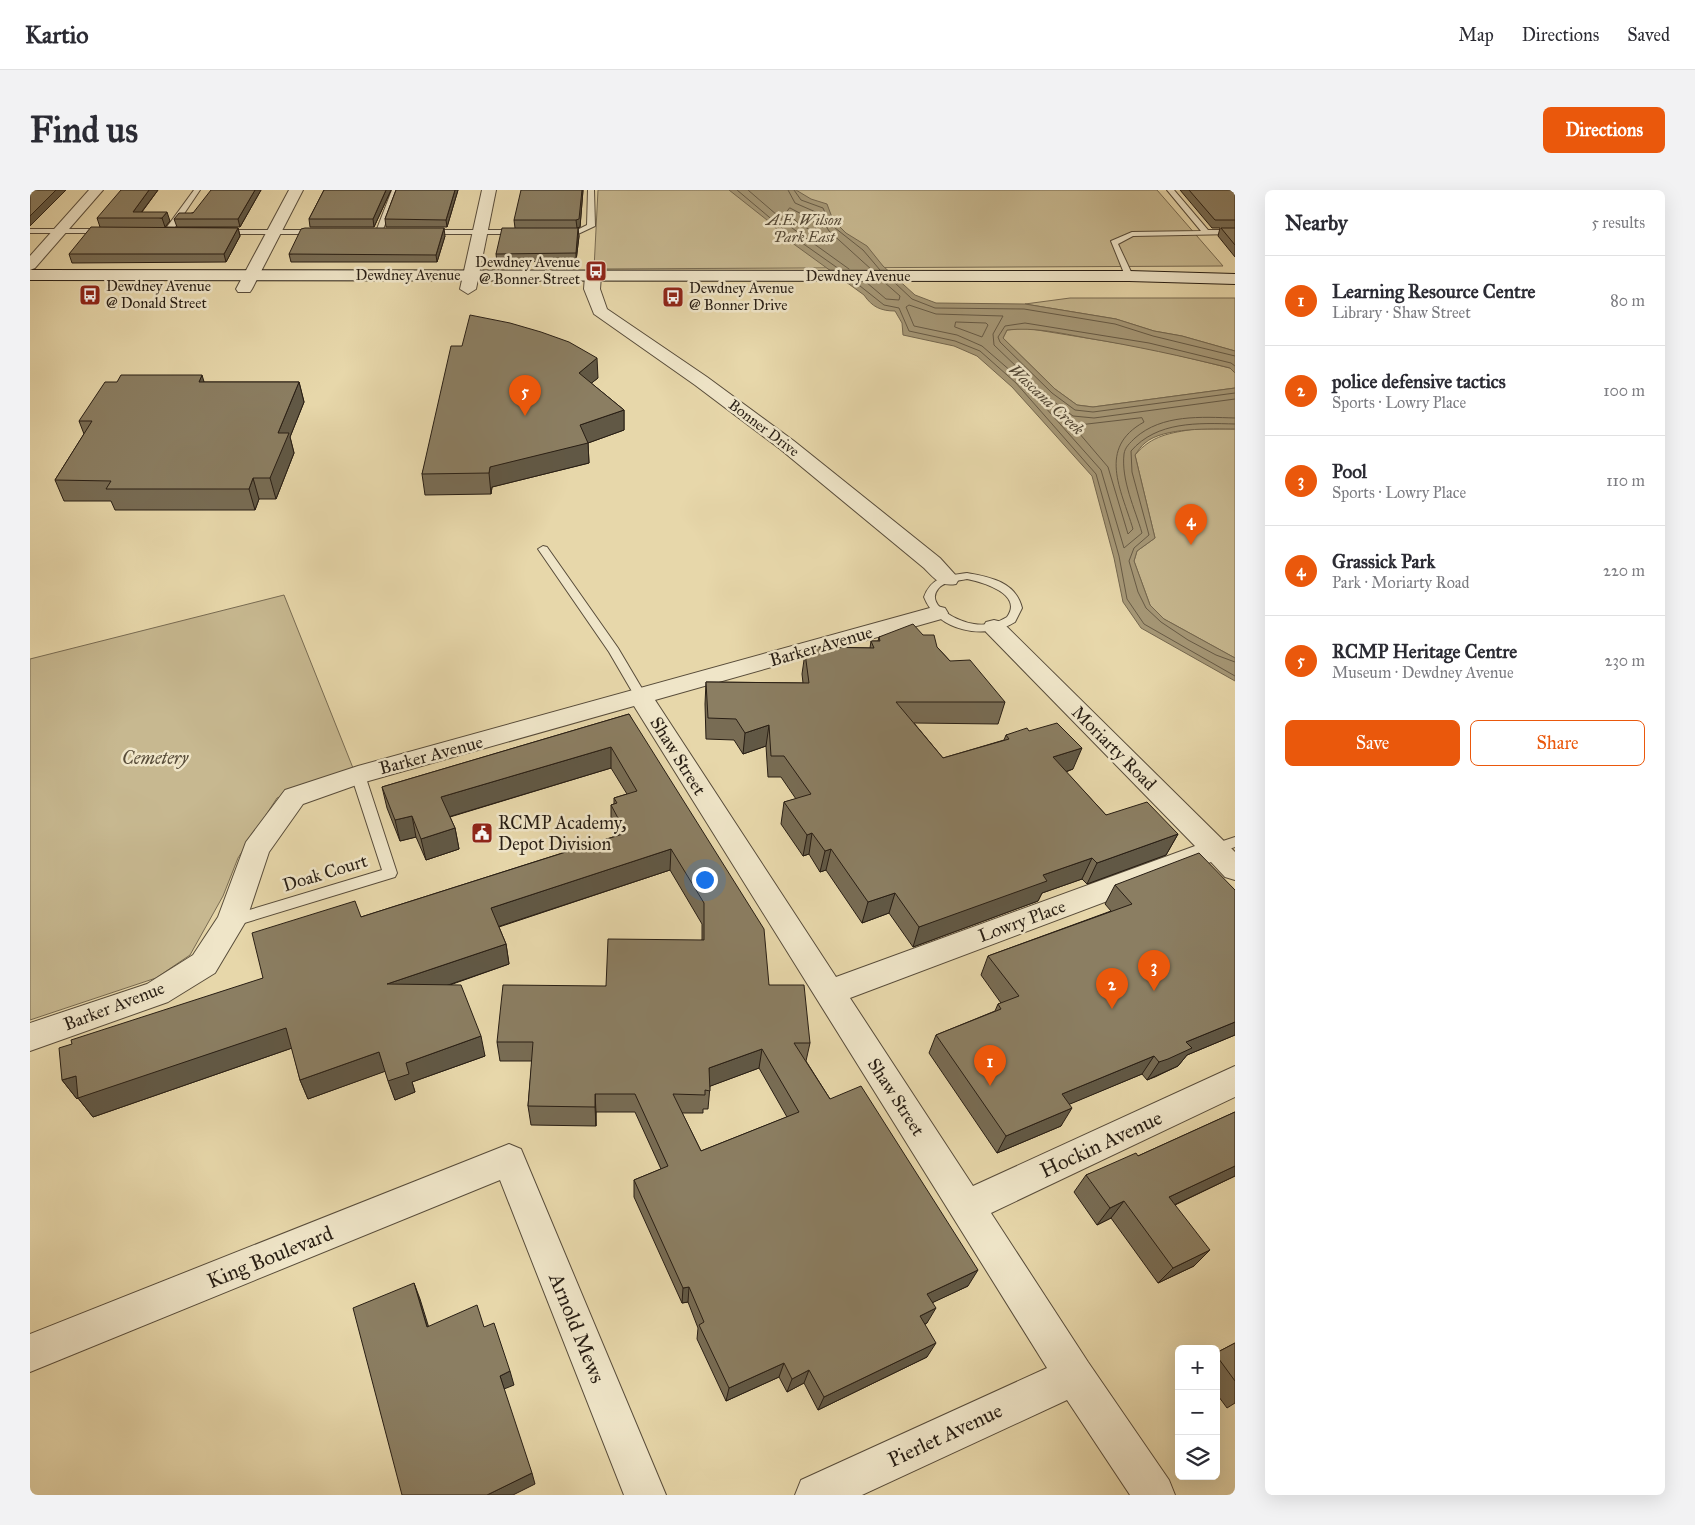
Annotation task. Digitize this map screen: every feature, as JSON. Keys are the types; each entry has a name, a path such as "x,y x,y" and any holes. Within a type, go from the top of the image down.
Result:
{"street":[{"path":"30,265 96,190"},
{"path":"248,282 296,190"},
{"path":"469,282 490,190"},
{"name":"Dewdney Avenue","path":"30,276 248,282 593,282 823,276 963,282 1235,286"},
{"name":"Dewdney Avenue","path":"593,282 837,289 1129,276 1235,279"},
{"name":"Dewdney Avenue","path":"30,290 248,282"},
{"name":"Bonner Drive","path":"593,282 600,311 701,381 787,445 932,563 948,579"},
{"name":"Barker Avenue","path":"30,1037 158,993 204,964 231,921 256,849 294,797 358,776 937,613"},
{"name":"Moriarty Road","path":"994,628 1229,853"},
{"name":"Shaw Street","path":"641,697 1074,1376 1154,1495"},
{"name":"Lowry Place","path":"828,993 1229,853"},
{"name":"Hockin Avenue","path":"966,1207 1235,1081"},
{"name":"King Boulevard","path":"30,1353 509,1160"},
{"name":"Arnold Mews","path":"509,1160 645,1495"},
{"name":"Pierlet Avenue","path":"816,1495 1074,1376"}],"lane":[{"path":"168,231 197,190"},
{"path":"378,232 394,190"},
{"path":"549,232 578,232 591,226 591,190"},
{"path":"1170,190 1206,232"},
{"path":"30,231 109,231"},
{"path":"158,231 178,231"},
{"path":"217,232 322,232"},
{"path":"369,232 388,232"},
{"path":"416,232 530,232"},
{"path":"1129,276 1114,243 1132,234 1235,232"},
{"path":"543,549 609,644 641,697"},
{"path":"967,576 982,578 995,583 1010,594 1017,606 1015,614 1009,621 994,628 972,628 957,625 937,613 930,603 929,594 934,586 948,579 967,576"},
{"name":"Doak Court","path":"231,921 390,873 358,776"}],"green space":[{"name":"A.E. Wilson Park East","path":"598,190 1157,190 1223,266 594,269"},
{"path":"1070,298 1235,298 1235,351 1182,336 1154,331 1116,319 1025,304"},
{"path":"1025,328 1148,348 1230,368 1235,373 1235,388 1093,407 1077,405 1055,389 1003,338 1007,330"},
{"path":"1195,429 1235,429 1235,658 1164,619 1150,605 1134,561 1137,551 1155,538 1135,455 1141,448 1155,439"},
{"name":"Cemetery","path":"284,595 353,768 277,798 238,858 223,896 190,955 156,978 30,1020 30,659"}],"water":[{"name":"Wascana Creek","path":"729,190 796,190 811,199 827,204 833,220 846,233 867,246 883,266 915,295 936,303 1025,304 1116,319 1154,331 1182,336 1235,351 1235,373 1230,368 1194,359 1057,332 1027,329 1007,330 1003,338 1055,389 1077,405 1093,407 1235,388 1235,429 1188,430 1163,434 1145,443 1135,455 1155,538 1137,551 1134,561 1150,605 1164,619 1235,658 1235,681 1141,628 1123,602 1114,558 1092,476 1012,387 977,356 954,346 903,335 902,323 895,311 881,309 870,303 864,295 784,237 772,224"}],"building":[{"path":"30,190 56,190 30,216"},
{"path":"121,190 149,190 133,212 167,212 162,218 97,218"},
{"path":"211,190 255,190 238,219 174,219 179,213 193,213"},
{"path":"324,190 386,190 373,219 309,219"},
{"path":"396,190 455,190 446,220 385,219"},
{"path":"521,190 582,190 579,219 514,220"},
{"path":"1189,190 1235,190 1235,220 1215,220"},
{"path":"91,227 238,228 224,254 69,254"},
{"path":"444,228 436,255 289,254 301,229"},
{"path":"502,228 578,228 576,253 496,254"},
{"path":"1221,228 1235,228 1235,245"},
{"path":"470,315 510,323 541,332 569,342 597,358 579,373 624,410 580,425 588,443 490,467 489,473 422,474 451,346 462,346"},
{"path":"121,375 202,375 199,382 299,382 278,433 289,433 270,478 253,478 249,489 106,489 111,481 55,480 92,421 79,421 105,382 117,382"},
{"path":"913,624 923,635 934,635 937,647 950,661 970,660 1005,702 896,702 943,758 1009,739 1006,735 1027,728 1029,731 1057,723 1082,748 1053,757 1106,815 1147,802 1178,834 1097,863 1092,858 1043,875 1047,881 919,927 895,893 868,902 831,849 825,851 812,833 807,835 784,802 811,794 784,756 771,756 769,725 745,733 736,719 708,718 706,682 809,683 805,653 813,653 812,647 874,648 871,641 880,641 879,637"},
{"path":"629,714 764,929 769,985 804,985 810,1043 794,1043 830,1099 861,1086 978,1270 927,1294 936,1308 920,1316 936,1343 824,1397 809,1370 792,1379 784,1363 729,1388 699,1325 704,1322 689,1287 683,1288 634,1180 668,1166 635,1094 595,1094 595,1107 528,1106 533,1042 497,1042 503,985 606,986 608,939 704,940 704,903 671,849 491,908 506,944 387,984 461,985 481,1036 406,1063 409,1074 388,1081 379,1052 300,1080 286,1028 78,1098 76,1076 62,1080 59,1048 72,1044 71,1040 263,978 252,933 355,901 361,917 626,833 611,805 617,803 614,798 637,791 611,747 441,797 455,828 421,839 412,816 395,820 382,787","holes":["762,1049 799,1112 701,1151 673,1094 705,1095 705,1090 710,1091 709,1068"]},
{"path":"1199,853 1235,890 1235,1022 1186,1042 1192,1048 1168,1059 1159,1062 1154,1056 1062,1094 1072,1108 1006,1136 936,1035 1001,1009 998,1004 1019,996 988,956 1132,904 1115,885"},
{"path":"1235,1112 1235,1166 1169,1197 1210,1250 1173,1268 1124,1201 1110,1208 1086,1175 1136,1153 1138,1156"},
{"path":"414,1283 427,1327 477,1305 484,1327 494,1323 510,1371 500,1376 532,1473 487,1495 402,1495 353,1308"},
{"path":"1235,1343 1235,1381 1220,1360 1220,1351"}],"place":[{"name":"Dewdney Avenue @ Bonner Street","path":"596,271"},
{"name":"Dewdney Avenue @ Donald Street","path":"90,295"},
{"name":"Dewdney Avenue @ Bonner Drive","path":"673,297"},
{"name":"RCMP Heritage Centre","path":"525,416"},
{"name":"Grassick Park","path":"1191,545"},
{"name":"RCMP Academy, Depot Division","path":"482,833"},
{"name":"Pool","path":"1154,991"},
{"name":"police defensive tactics","path":"1112,1009"},
{"name":"Learning Resource Centre","path":"990,1086"}]}
